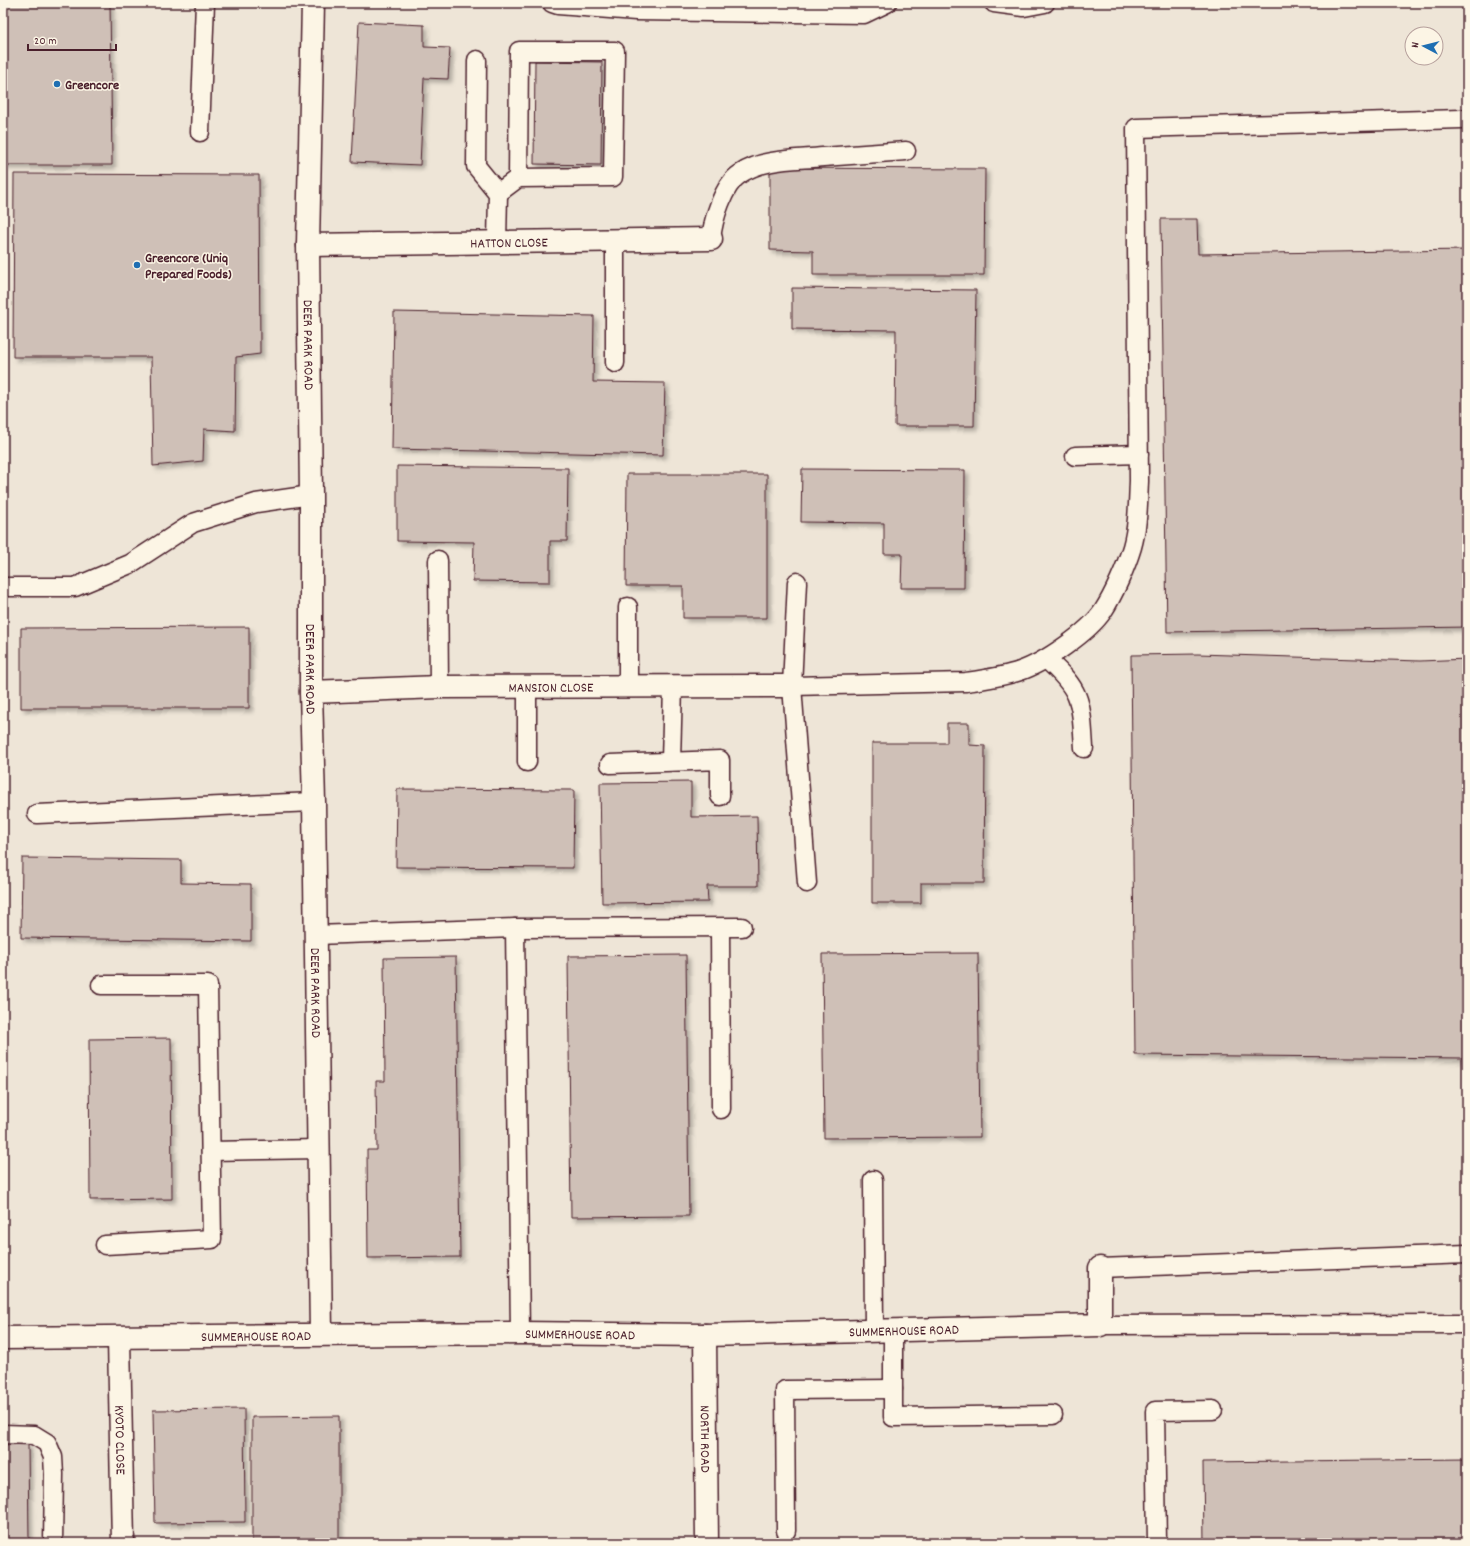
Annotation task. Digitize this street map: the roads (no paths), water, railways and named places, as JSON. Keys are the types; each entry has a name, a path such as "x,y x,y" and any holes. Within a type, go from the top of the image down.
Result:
{"street":[{"name":"DEER PARK ROAD","path":"313,3 308,245 311,495 311,692 320,1149 321,1334"},
{"name":"HATTON CLOSE","path":"308,245 711,239"},
{"name":"MANSION CLOSE","path":"311,692 439,687 526,688 628,686 792,686"},
{"path":"1100,1268 1100,1325"},
{"name":"SUMMERHOUSE ROAD","path":"3,1338 520,1333 705,1335 1100,1325"},
{"name":"NORTH ROAD","path":"705,1335 707,1543"},
{"name":"KYOTO CLOSE","path":"119,1338 123,1543"}],"lane":[{"path":"200,132 205,3"},
{"path":"552,3 558,5 636,11 864,14 887,3"},
{"path":"994,3 1024,7 1045,3"},
{"path":"498,192 518,178 613,177 615,51 519,51 518,178"},
{"path":"477,60 476,166 498,192 497,242"},
{"path":"792,686 966,682 994,678 1014,673 1046,659 1085,628 1102,612 1116,586 1132,548 1137,519 1139,454 1136,128 1462,119"},
{"path":"711,239 713,219 724,194 739,174 755,166 778,161 906,151"},
{"path":"615,240 615,363"},
{"path":"1076,456 1139,454"},
{"path":"3,587 75,587 130,564 193,523 256,503 311,495"},
{"path":"438,560 439,687"},
{"path":"796,582 792,686 807,883"},
{"path":"628,606 628,686"},
{"path":"1046,659 1062,673 1077,692 1082,712 1084,748"},
{"path":"671,761 673,686"},
{"path":"526,688 527,762"},
{"path":"610,764 720,760 720,796"},
{"path":"37,814 314,802"},
{"path":"316,935 515,928 742,927"},
{"path":"515,928 520,1333"},
{"path":"720,928 722,1110"},
{"path":"101,985 208,985 211,1151 212,1239 105,1245"},
{"path":"211,1151 320,1149"},
{"path":"873,1180 883,1330 893,1389 893,1417 1053,1415"},
{"path":"1100,1268 1467,1254"},
{"path":"1100,1325 1467,1324"},
{"path":"786,1531 785,1390 893,1389"},
{"path":"1157,1543 1155,1411 1213,1410"},
{"path":"3,1434 34,1434 48,1443 53,1457 54,1474 53,1543"}],"place":[{"name":"Greencore","path":"57,84"},
{"name":"Greencore (Uniq Prepared Foods)","path":"137,265"}]}
